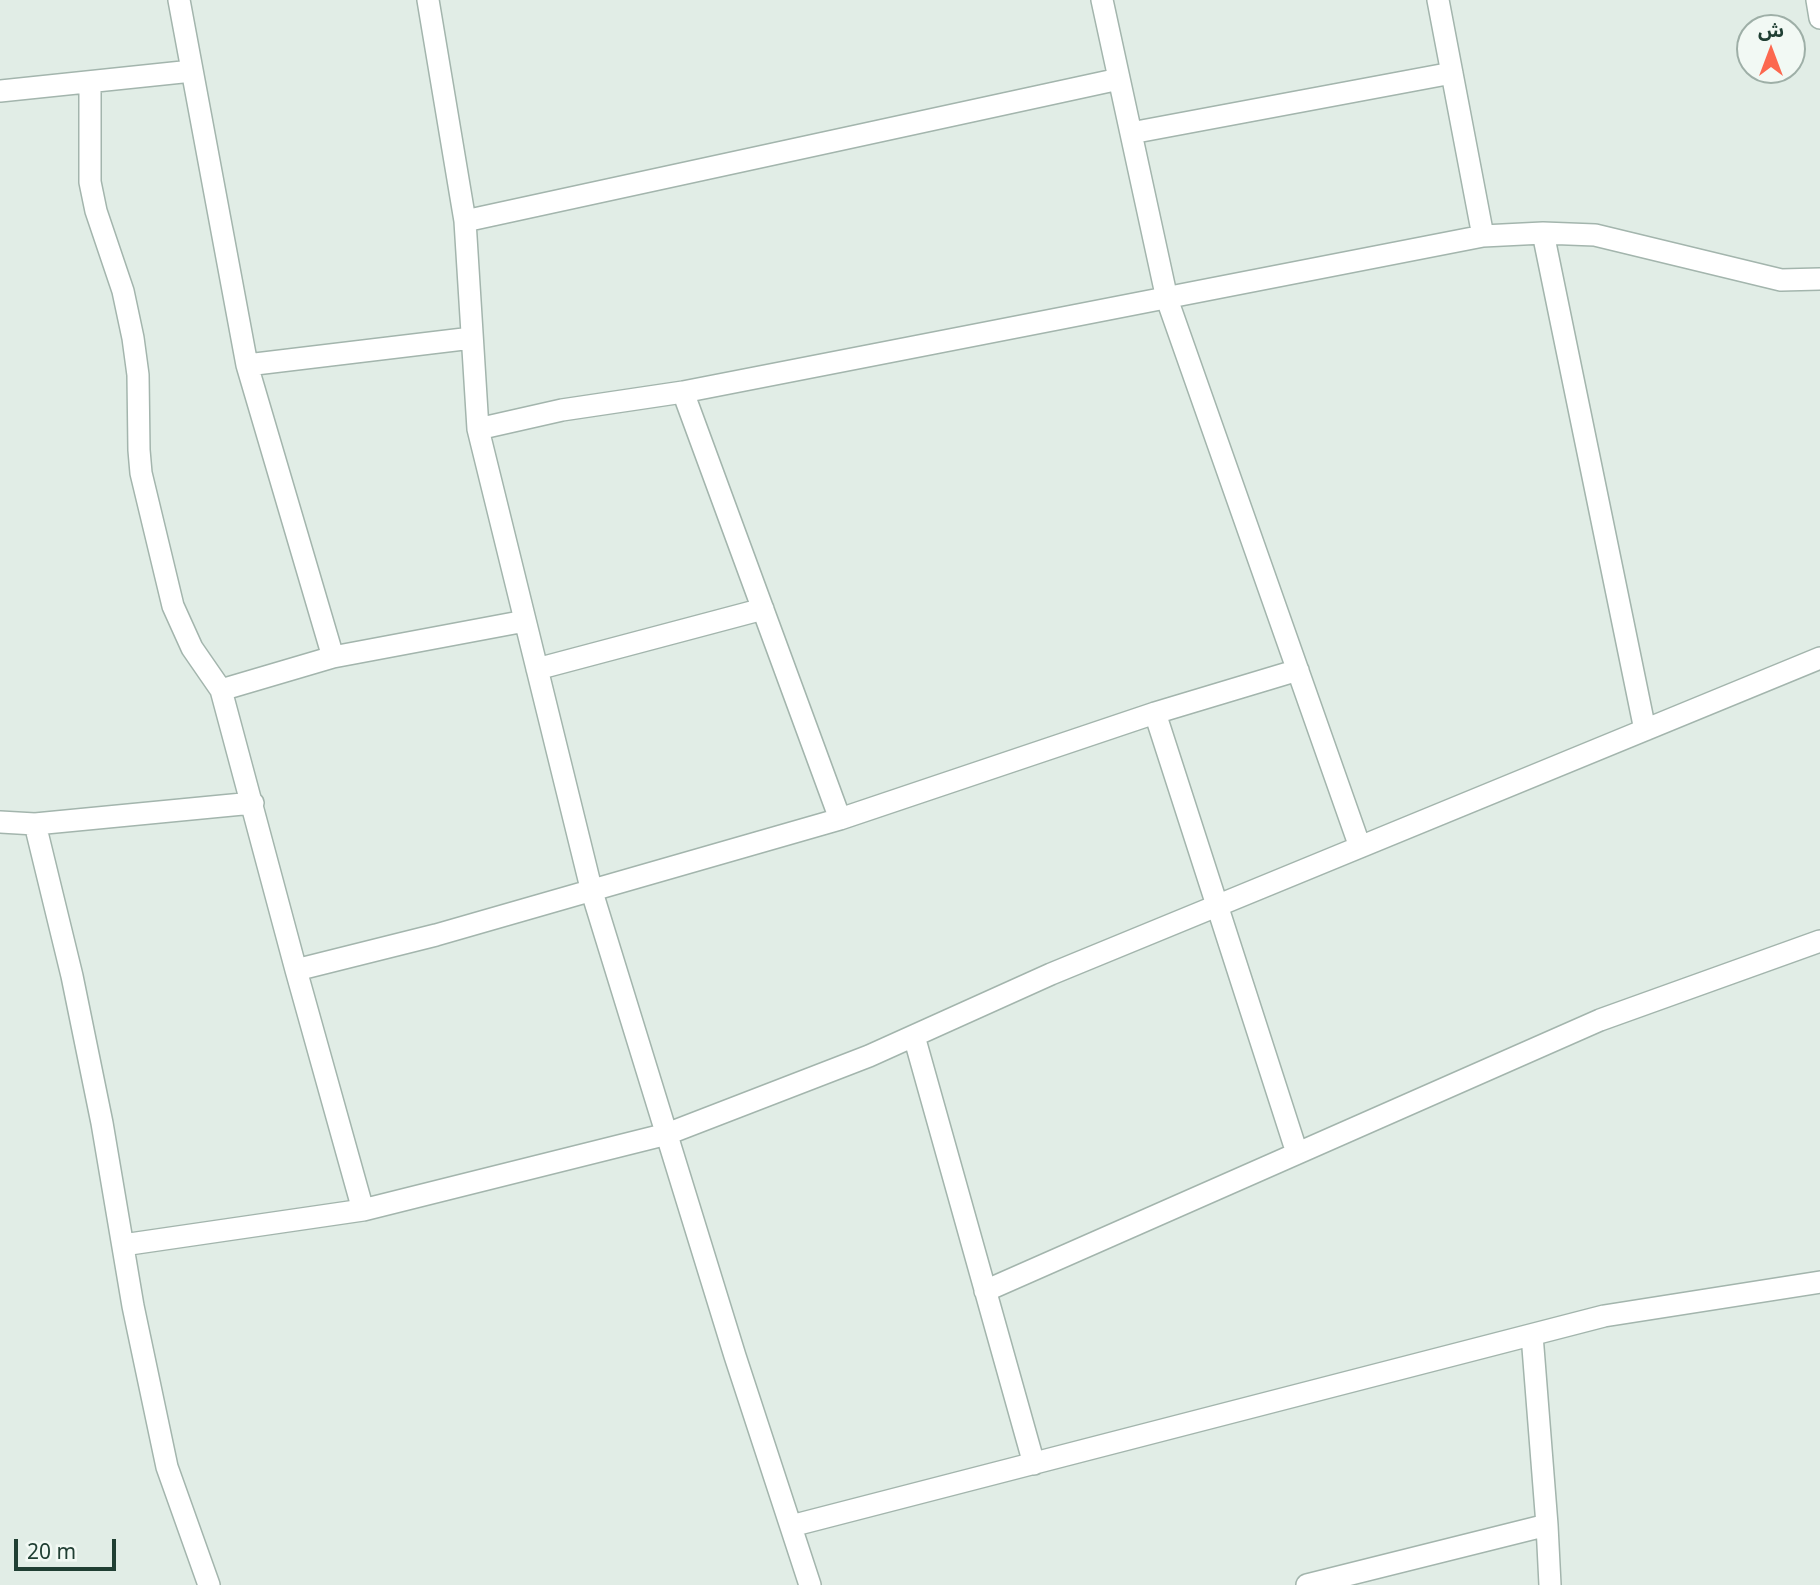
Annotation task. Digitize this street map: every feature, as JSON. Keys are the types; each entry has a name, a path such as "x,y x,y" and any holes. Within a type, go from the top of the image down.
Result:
{"street":[{"path":"179,0 247,365 333,657"},
{"path":"429,0 465,221 478,429 592,892 735,1356 810,1585"},
{"path":"1102,0 1167,299 1360,847"},
{"path":"1437,0 1483,236"},
{"path":"1817,0 1820,18"},
{"path":"0,92 192,71"},
{"path":"1131,133 1452,73"},
{"path":"465,221 1119,79"},
{"path":"90,82 90,182 96,211 123,291 133,338 138,375 141,473 173,606 192,648 221,690 363,1210"},
{"path":"1543,233 1645,730"},
{"path":"478,429 562,410 683,392 1483,236 1543,233 1595,235 1781,280 1820,279"},
{"path":"247,365 472,338"},
{"path":"683,392 840,820"},
{"path":"537,669 763,609"},
{"path":"221,690 333,657 525,621"},
{"path":"123,1245 363,1210 667,1134 869,1056 1051,974 1820,658"},
{"path":"296,970 592,892 840,820 1155,713 1298,670"},
{"path":"1155,713 1297,1153"},
{"path":"0,822 35,824 253,803"},
{"path":"35,824 72,976 102,1123 133,1306 167,1467 209,1585"},
{"path":"985,1291 1600,1020 1820,941"},
{"path":"914,1036 1034,1464"},
{"path":"791,1526 1604,1316 1820,1282"},
{"path":"1532,1335 1550,1585"},
{"path":"1307,1585 1547,1525"}]}
